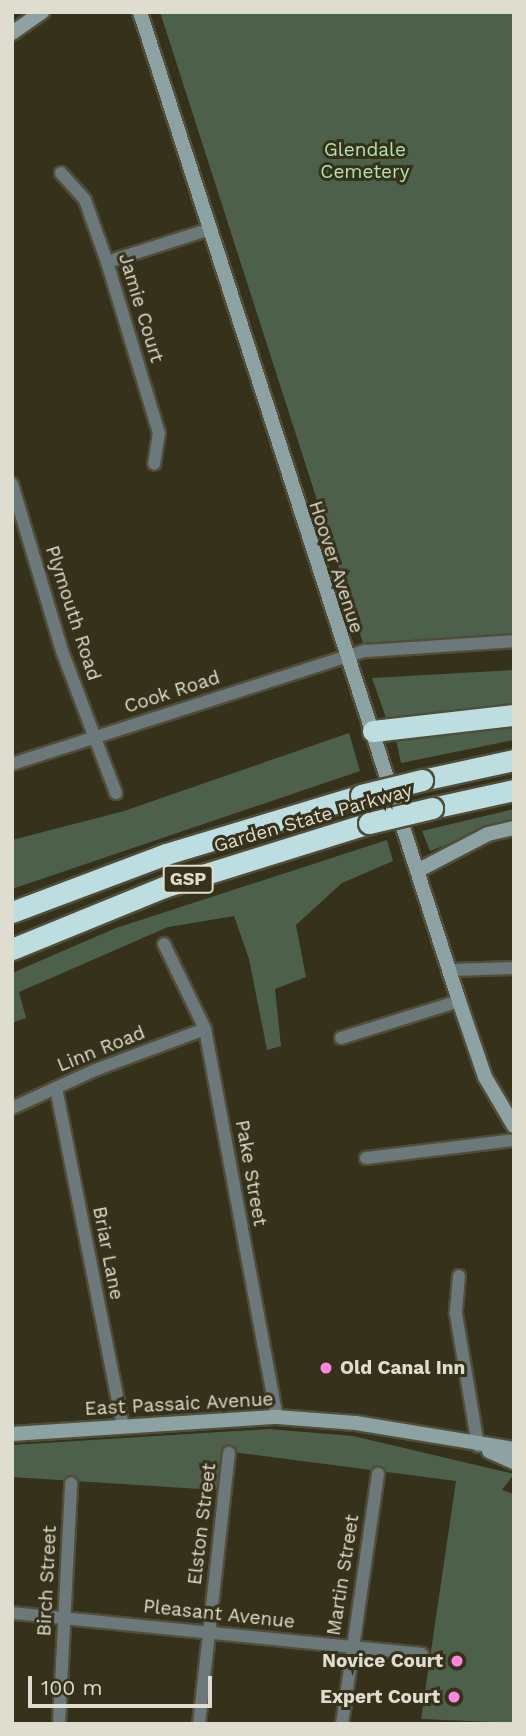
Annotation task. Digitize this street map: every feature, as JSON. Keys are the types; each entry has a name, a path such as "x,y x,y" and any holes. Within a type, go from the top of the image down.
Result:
{"highway":[{"path":"373,731 514,715"},
{"name":"Garden State Parkway","path":"12,912 166,854 361,795 514,761"},
{"name":"Garden State Parkway","path":"12,949 164,887 369,823 514,790"}],"street":[{"path":"12,33 42,12"},
{"name":"Hoover Avenue","path":"140,12 344,658 373,731 459,1001 485,1077 514,1126"},
{"name":"Jamie Court","path":"61,173 85,200 107,262 159,433 154,464"},
{"path":"107,262 207,230"},
{"name":"Plymouth Road","path":"12,484 62,650 116,793"},
{"name":"Cook Road","path":"12,764 378,649 514,640"},
{"path":"417,871 488,834 514,828"},
{"name":"Pake Street","path":"164,944 205,1029 277,1417"},
{"path":"450,970 514,968"},
{"path":"341,1038 459,1001"},
{"name":"Linn Road","path":"12,1108 205,1029"},
{"name":"Briar Lane","path":"56,1088 123,1426"},
{"path":"366,1158 514,1140"},
{"path":"459,1276 456,1314 478,1446"},
{"name":"East Passaic Avenue","path":"12,1434 277,1417 356,1423 478,1446"},
{"path":"478,1446 514,1451"},
{"path":"478,1446 514,1462"},
{"name":"Elston Street","path":"199,1724 229,1454"},
{"name":"Martin Street","path":"342,1724 378,1474"},
{"name":"Birch Street","path":"59,1724 71,1483"},
{"name":"Pleasant Avenue","path":"12,1613 422,1654"}],"green space":[{"name":"Glendale Cemetery","path":"160,12 514,12 514,634 363,643"},
{"path":"514,670 514,703 386,718 372,678"},
{"path":"514,723 514,740 401,763 396,740"},
{"path":"349,733 360,771 12,889 12,840 124,811"},
{"path":"514,809 514,819 430,851 422,831"},
{"path":"387,840 393,861 342,883 296,925 306,977 275,989 281,1046 267,1050 249,959 234,916 168,927 19,992 26,1018 12,1023 12,973 116,928"},
{"path":"269,1429 353,1436 514,1474 502,1490 514,1494 514,1723 421,1719 456,1481 232,1452 216,1490 12,1477 12,1445"}],"place":[{"name":"Old Canal Inn","path":"326,1368"},
{"name":"Novice Court","path":"457,1661"},
{"name":"Expert Court","path":"454,1697"}]}
